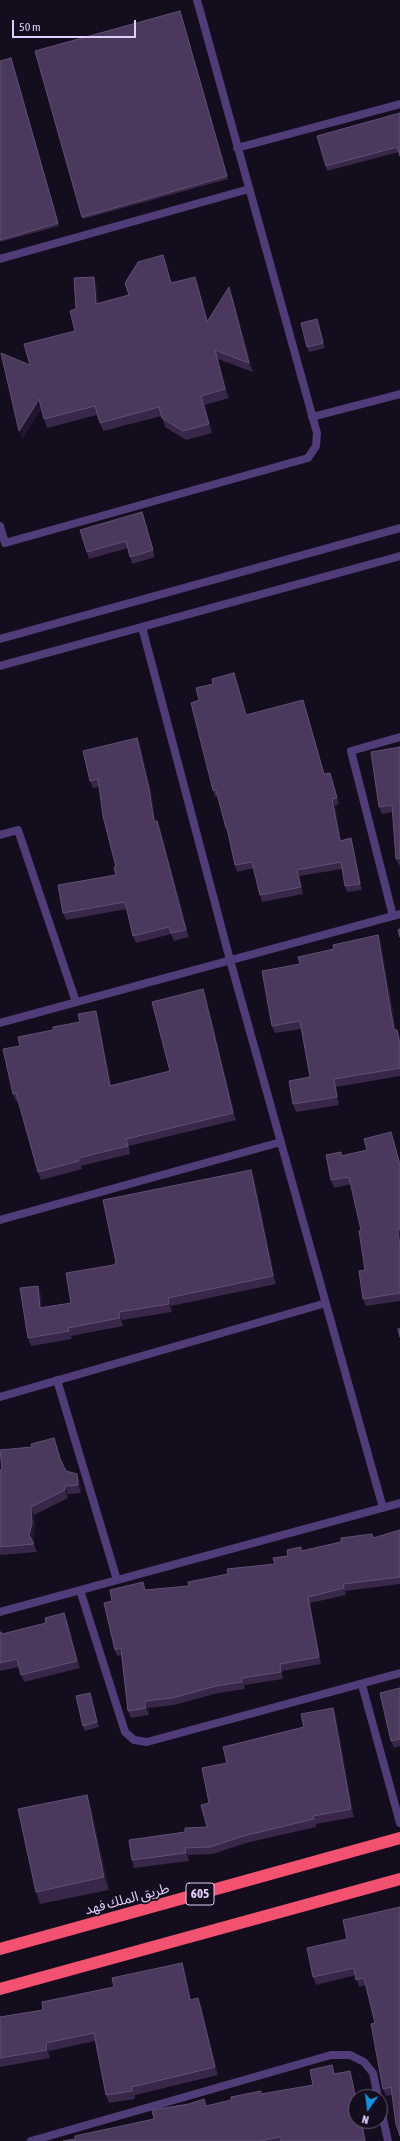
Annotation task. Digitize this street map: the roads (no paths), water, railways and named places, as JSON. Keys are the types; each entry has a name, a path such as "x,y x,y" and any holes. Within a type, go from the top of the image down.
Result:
{"highway":[{"name":"طريق الملك فهد","path":"0,1948 400,1838"},
{"path":"0,1989 400,1879"}],"street":[{"path":"0,526 5,543 308,458 316,446 317,433 237,148 226,100 197,0"},
{"path":"237,148 400,104"},
{"path":"0,259 249,189"},
{"path":"312,417 400,394"},
{"path":"0,640 400,528"},
{"path":"0,666 400,556"},
{"path":"142,627 230,960 383,1508"},
{"path":"0,1023 396,915 351,751 400,737"},
{"path":"0,835 18,830 76,1002"},
{"path":"0,1220 281,1142"},
{"path":"0,1397 326,1303"},
{"path":"57,1380 117,1580"},
{"path":"0,1612 400,1503"},
{"path":"80,1590 125,1732 134,1740 147,1742 400,1674"},
{"path":"362,1685 400,1823"},
{"path":"31,2141 331,2055 350,2055 364,2062 373,2073 376,2089"},
{"path":"385,2129 388,2141"}]}
